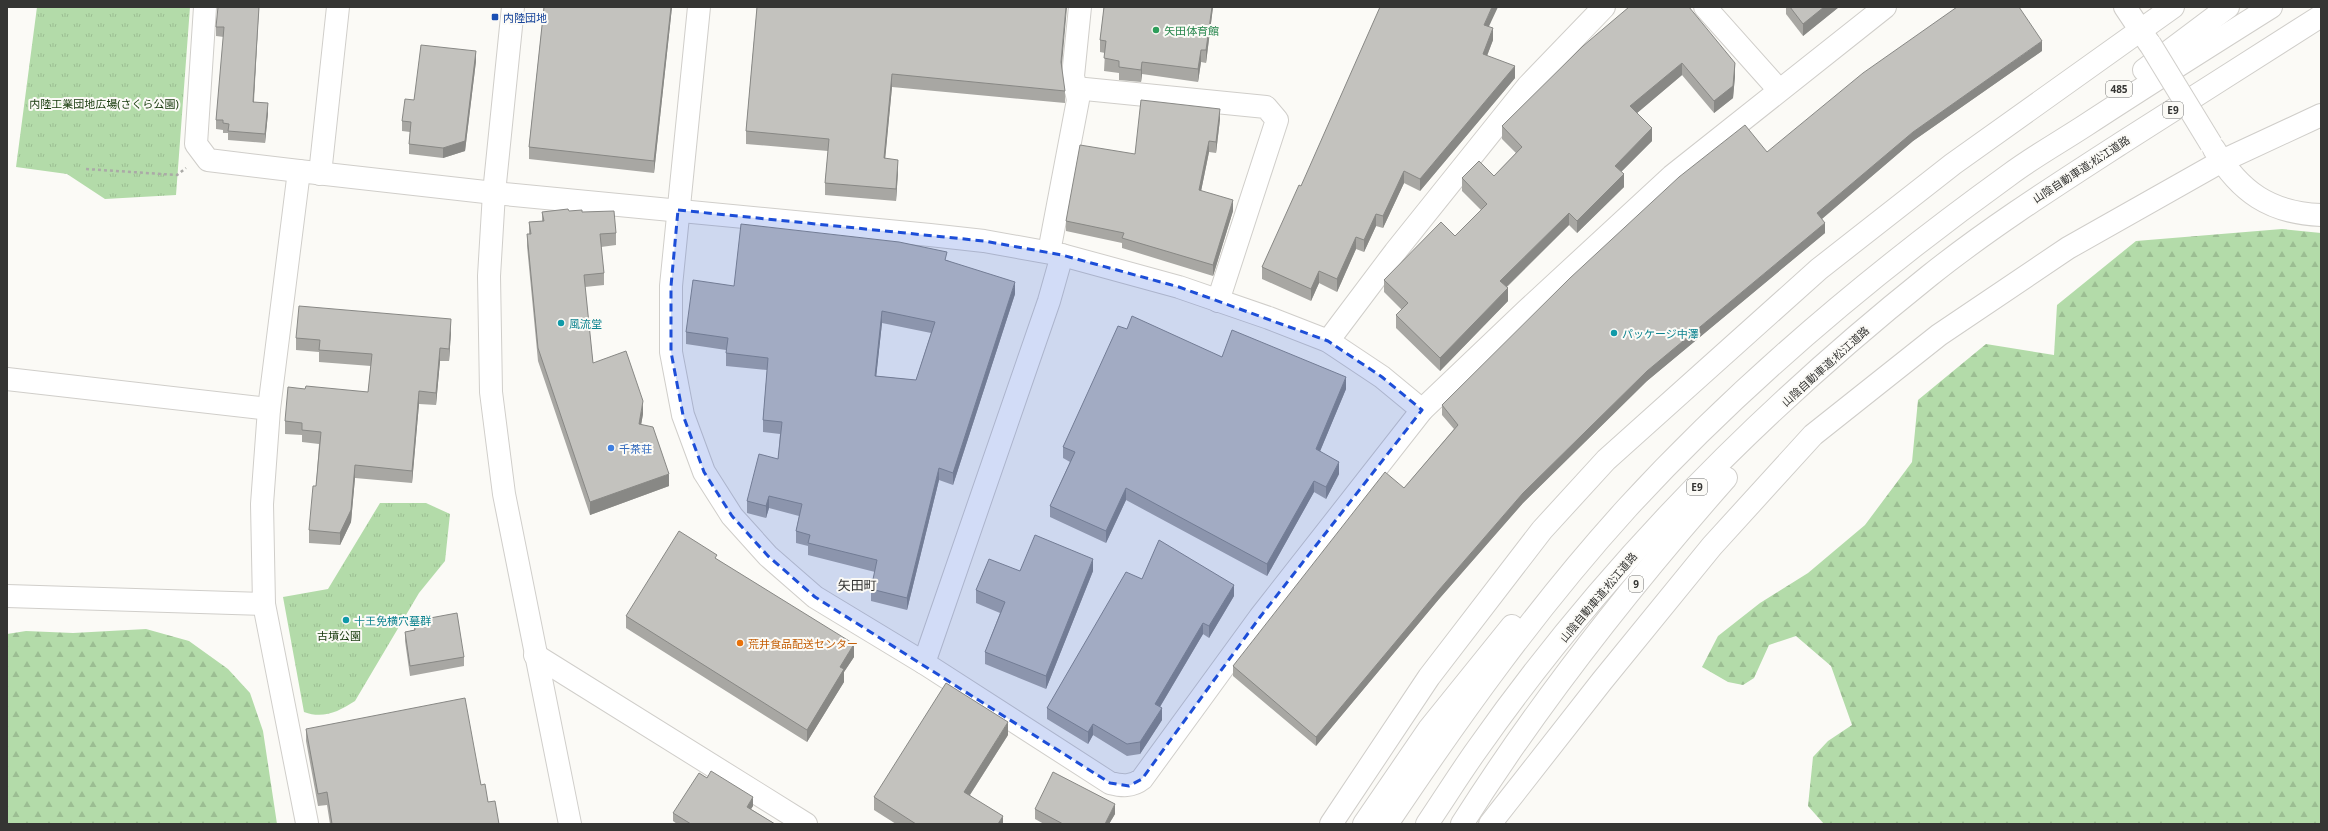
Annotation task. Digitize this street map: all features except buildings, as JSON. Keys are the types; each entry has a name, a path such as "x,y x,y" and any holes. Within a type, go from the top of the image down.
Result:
{"main road":[{"path":"205,7 196,144 208,160 494,193 953,238 1055,254 1179,287 1328,341 1382,377 1422,410"},
{"path":"307,823 264,604 262,504 269,408 338,7"},
{"path":"513,7 494,193 489,276 491,392 504,494 535,656 570,824"},
{"path":"699,7 671,286 671,352 683,415 704,472 732,516 768,556 815,598 924,663 1110,783 1121,786 1137,783 1260,617 1422,410 1527,310 1672,176 1885,7"},
{"path":"924,663 1049,301 1078,100 1073,76 1080,7"},
{"path":"1328,341 1396,252 1528,86 1604,7"},
{"path":"1705,7 1779,90"},
{"path":"2126,7 2216,152 2241,185 2259,199 2286,210 2301,214 2321,215"},
{"path":"1331,824 1438,664 1542,530 1606,460 1819,269 1953,164 2146,38 2173,7"},
{"name":"485","path":"2011,174 2228,7"},
{"path":"1364,824 1429,730 1484,659 1542,591 1717,418 1807,334 1907,252 2011,174 2271,7"},
{"name":"山陰自動車道;松江道路","path":"1427,824 1479,747 1563,636 1652,533 1739,445 1830,360 1930,275 2025,205 2321,16"},
{"path":"1076,88 1266,107 1277,120 1218,301"},
{"path":"1490,824 1602,681 1712,546 1813,435 1939,335 2068,248 2216,152 2321,115"},
{"name":"9","path":"1462,824 1526,726 1594,637 1682,527 1830,360"},
{"path":"7,379 269,408"},
{"path":"1387,824 1452,726 1535,619 1627,508"},
{"path":"7,596 264,604"},
{"path":"535,656 795,821"}],"path":[{"path":"86,169 177,175"}],"highlighted area":[{"path":"678,210 984,241 1062,255 1179,287 1328,341 1382,377 1422,410 1260,617 1142,779 1129,786 1110,783 815,597 768,556 732,516 704,472 683,415 671,352 671,286"}],"green space":[{"name":"内陸工業団地広場(さくら公園)","path":"37,7 190,7 176,195 105,199 67,174 16,167"},
{"path":"2282,229 2321,233 2321,824 1824,824 1808,806 1813,757 1828,741 1852,725 1831,666 1796,636 1769,645 1754,678 1743,685 1728,682 1702,667 1718,636 1760,603 1808,573 1865,525 1912,462 1918,400 1986,344 2054,355 2057,305 2136,241"},
{"name":"古墳公園","path":"380,503 426,503 450,514 445,561 419,593 355,701 330,713 318,715 304,712 283,597 328,589"},
{"path":"146,629 189,641 228,669 250,693 263,731 277,824 7,824 7,634 26,631 73,633"}],"place":[{"name":"内陸団地","path":"495,17"},
{"name":"矢田体育館","path":"1156,30"},
{"name":"風流堂","path":"561,323"},
{"name":"パッケージ中澤","path":"1614,333"},
{"name":"千茶荘","path":"611,448"},
{"name":"十王免横穴墓群","path":"346,620"},
{"name":"荒井食品配送センター","path":"740,643"}],"district":[{"name":"矢田町","path":"857,585"}]}
